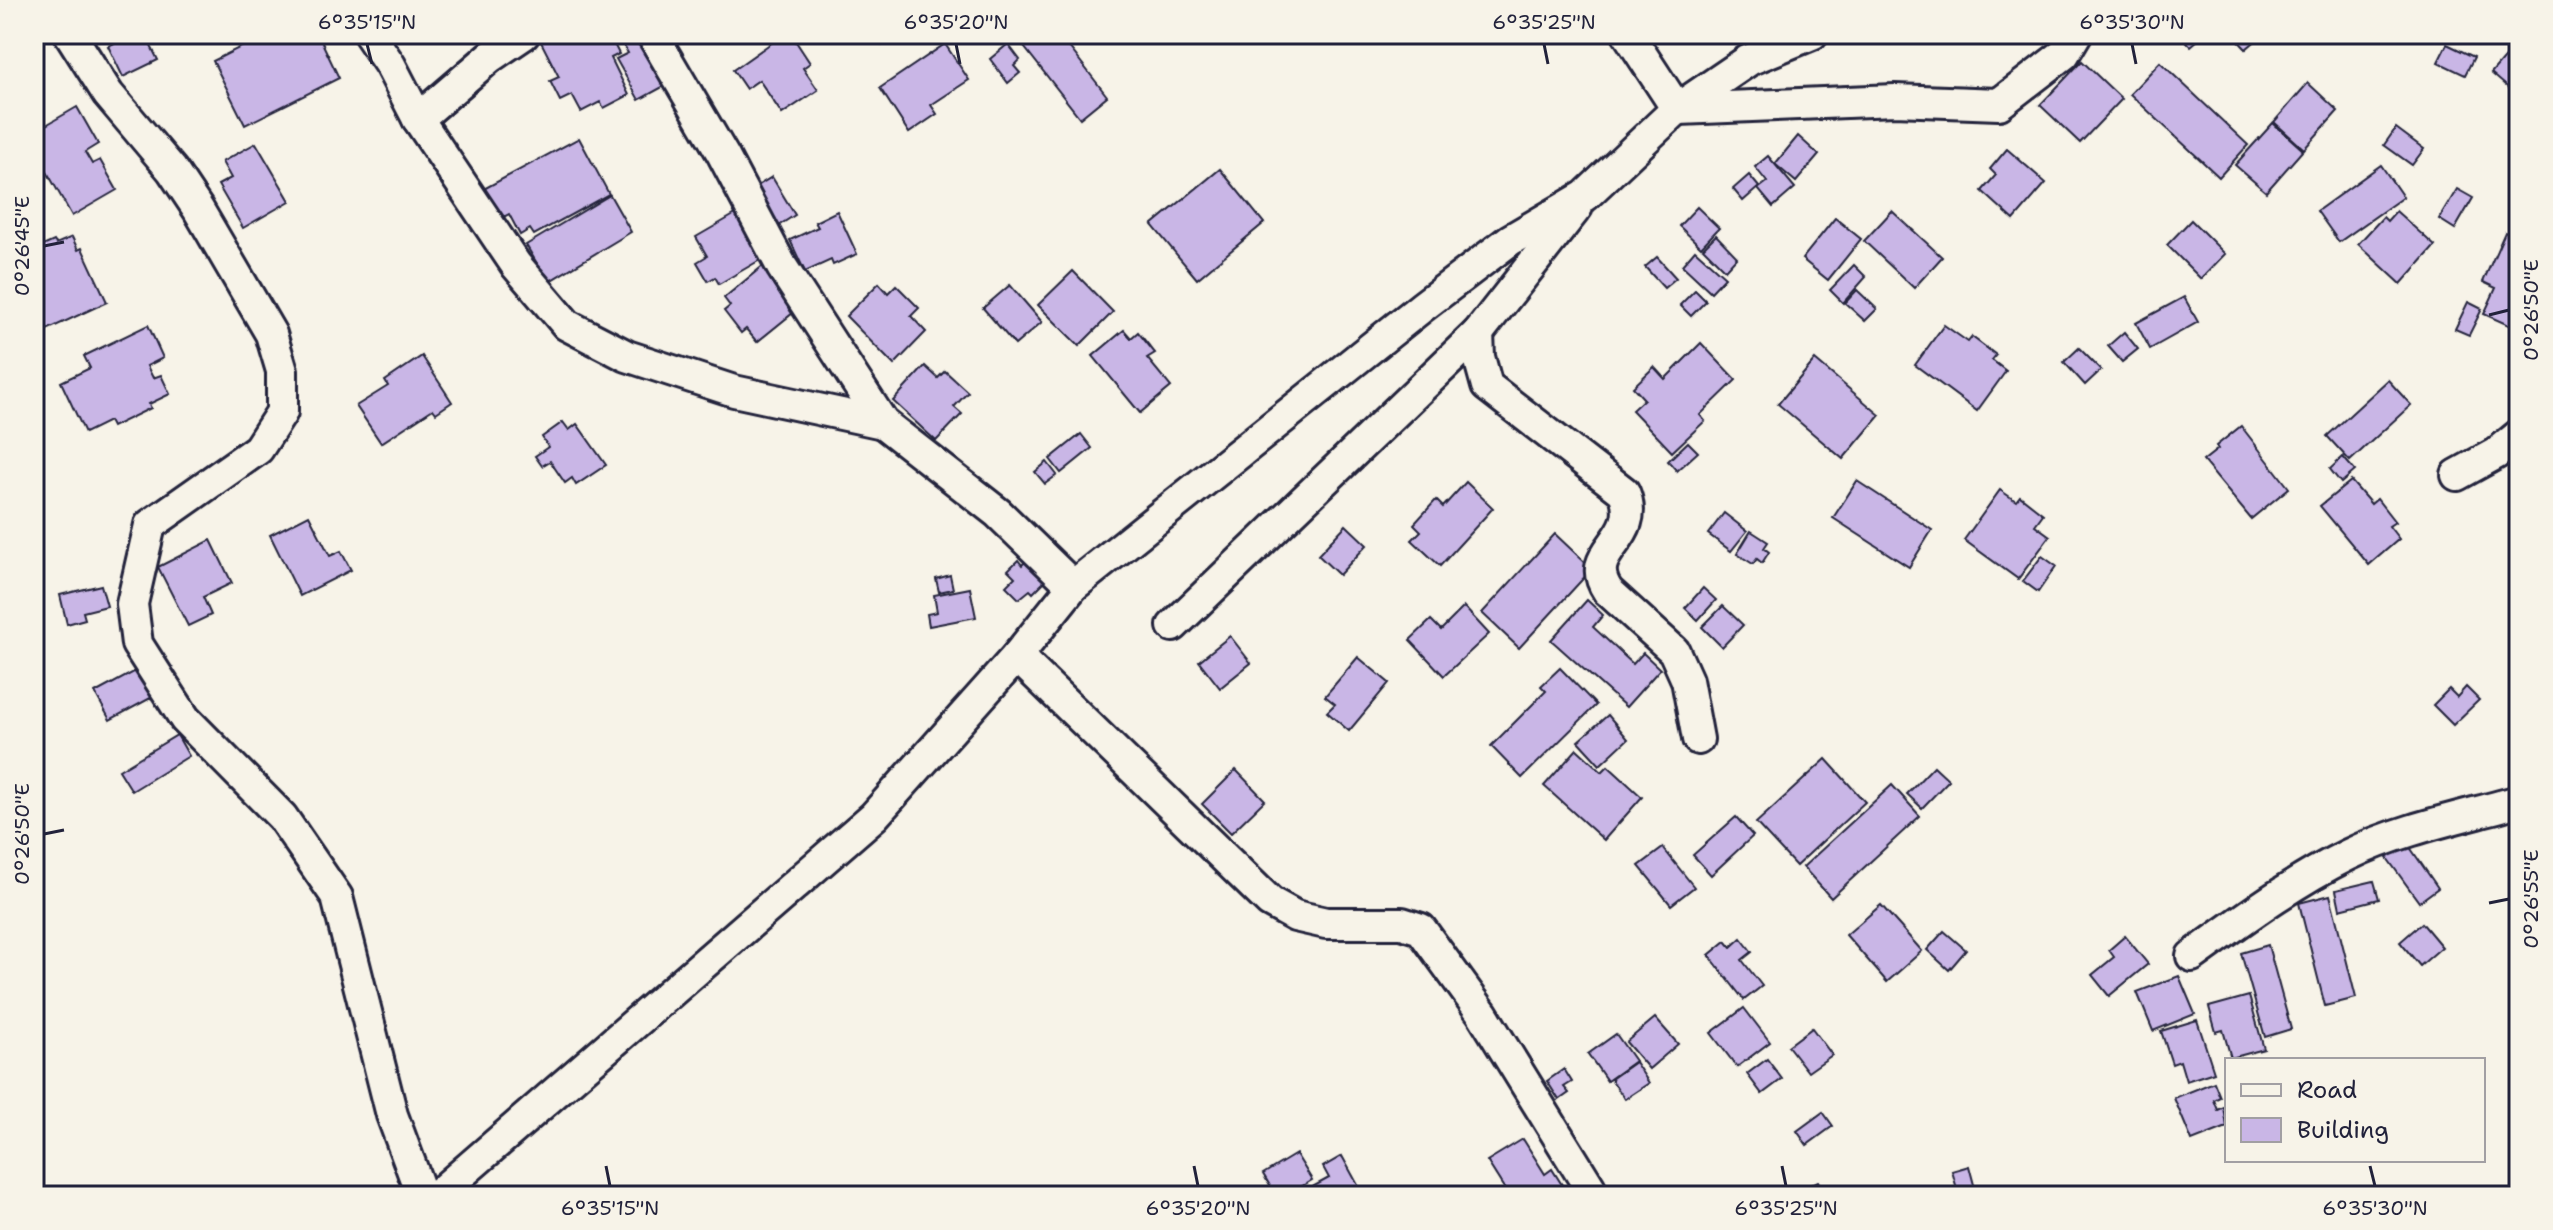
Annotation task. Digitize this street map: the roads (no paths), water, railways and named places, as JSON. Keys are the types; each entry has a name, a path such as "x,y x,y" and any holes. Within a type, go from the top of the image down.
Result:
{"street":[{"path":"70,34 108,94 172,170 198,209 271,334 282,371 282,412 258,449 150,525 132,604 137,644 185,719 282,817 337,897 392,1115 422,1196"},
{"path":"369,34 390,65 418,119 516,265 567,325 627,356 734,391 883,423"},
{"path":"418,119 490,57 524,34"},
{"path":"652,34 737,180 782,267 883,423 998,513 1073,586"},
{"path":"1628,34 1677,109"},
{"path":"1749,60 1768,34"},
{"path":"1173,626 1478,333 1585,196 1677,109 1749,60 1812,34"},
{"path":"1677,109 1895,100 1999,104 2064,54 2076,34"},
{"path":"436,1196 874,816 1017,656 1073,586 1422,307 1510,240 1585,196"},
{"path":"1478,333 1479,357 1487,386 1624,492 1630,507 1627,524 1599,564 1600,579 1608,591 1674,651 1687,680 1698,739"},
{"path":"2457,475 2497,453 2519,435"},
{"path":"1017,656 1270,902 1295,916 1326,923 1402,923 1421,929 1482,1013 1590,1188"},
{"path":"2192,956 2263,905 2348,855 2396,835 2519,801"}]}
